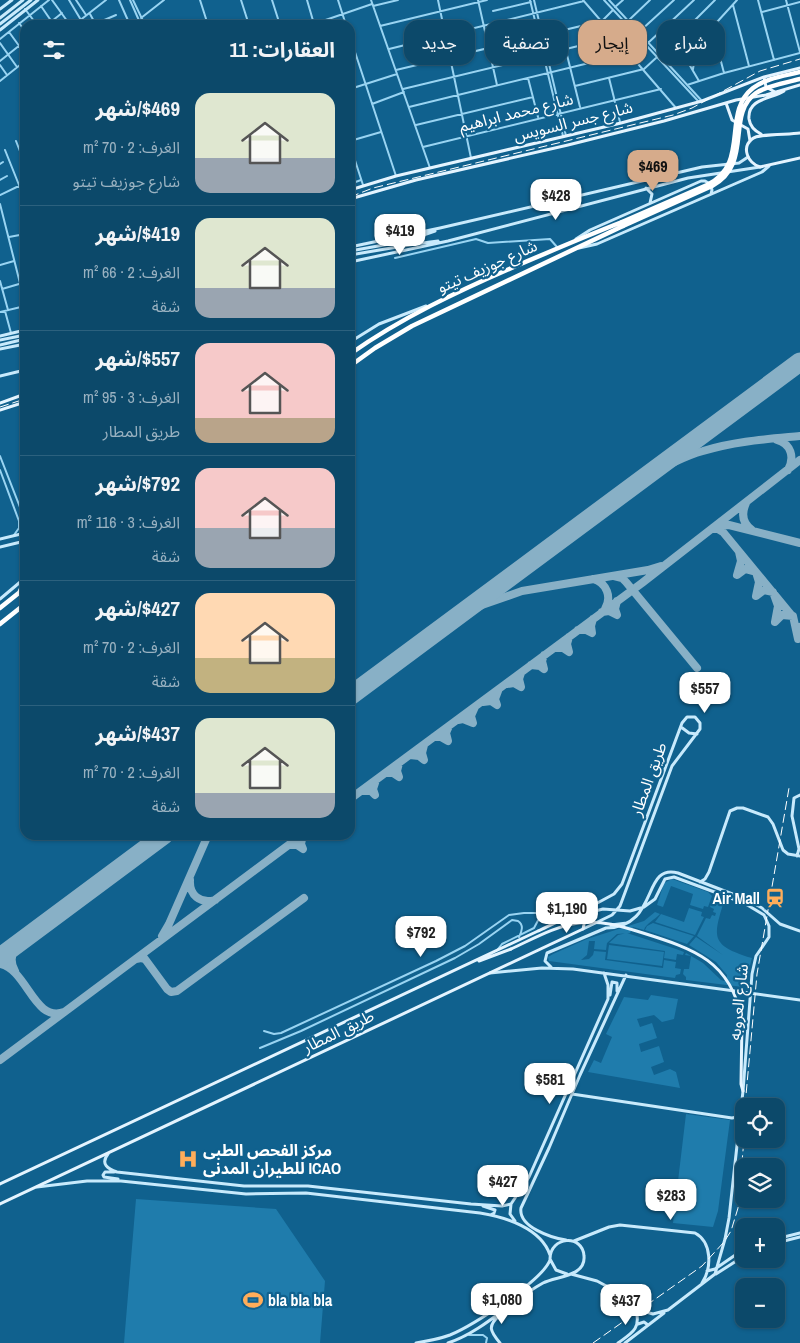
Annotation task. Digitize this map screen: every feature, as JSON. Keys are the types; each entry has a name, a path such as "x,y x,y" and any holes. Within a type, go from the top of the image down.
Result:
{"highway":[{"path":"576,239 622,222 719,178 730,162 738,114 742,101 747,94 765,81 800,72"},
{"path":"578,248 718,183 727,175 734,164 741,121 747,102 751,97 764,89 800,79"},
{"name":"شارع جوزيف تيتو","path":"355,350 376,335 432,305 576,239"},
{"name":"شارع جوزيف تيتو","path":"355,362 412,326 578,248"},
{"path":"0,608 19,593"},
{"path":"0,624 20,608"}],"main road":[{"path":"0,9 12,0"},
{"path":"0,18 24,0"},
{"path":"0,30 31,0"},
{"path":"0,24 24,7 38,0"},
{"name":"شارع جسر السويس","path":"355,188 396,176 676,108 764,77 800,68"},
{"path":"764,77 766,87 775,92"},
{"path":"749,83 754,84 757,88 755,97"},
{"name":"شارع جسر السويس","path":"355,198 416,180 546,151 800,85"},
{"path":"764,135 757,132 751,125 749,118 750,110 759,100 782,93 784,90"},
{"path":"726,103 732,120 748,130 750,141"},
{"path":"760,167 752,163 748,157 747,149 750,141 755,137 764,135 782,136 800,133"},
{"path":"543,141 542,145 546,151"},
{"path":"535,142 539,146 538,152"},
{"path":"355,246 702,167 738,163 748,157"},
{"path":"355,254 423,242 453,242 645,188 688,178 769,166 800,158"},
{"name":"شارع جوزيف تيتو","path":"578,248 597,244 762,172 769,166"},
{"path":"413,172 412,176 416,180"},
{"path":"402,175 406,179 406,183"},
{"name":"شارع جوزيف تيتو","path":"576,239 590,230 703,181 712,186 710,194"},
{"path":"645,188 652,194 650,203"},
{"path":"355,250 406,241 440,228"},
{"path":"355,261 448,241"},
{"path":"355,339 380,324 432,305"},
{"path":"0,338 20,331"},
{"path":"0,338 20,335"},
{"path":"0,345 20,340"},
{"path":"0,349 20,345"},
{"path":"0,376 20,371"},
{"path":"0,403 20,396"},
{"path":"0,410 20,404"},
{"path":"0,539 20,534"},
{"path":"0,547 20,542"},
{"path":"0,599 20,584"},
{"name":"طريق المطار","path":"0,1184 372,1008 571,917 614,894 622,884 634,856 665,769 676,749 681,726 687,717 695,717 699,721 700,726 697,734 680,755 670,772 618,909 608,917 0,1204"},
{"path":"681,726 689,733 697,734"},
{"path":"676,749 680,755"},
{"path":"665,769 670,772"},
{"path":"700,882 709,872 730,811 737,808 745,808 768,817 773,824 783,850 788,854 799,855 792,813 794,798 800,795"},
{"path":"634,856 638,858"},
{"path":"628,871 633,873"},
{"path":"553,968 545,961 545,957 548,954 606,928 628,923 640,914 654,882 661,874 673,872 754,903 780,924 800,931"},
{"name":"شارع العروبه","path":"644,907 655,899 665,879 674,877 744,903 763,914 769,923 769,937 755,959 750,992 742,1098"},
{"path":"571,917 603,909 630,911 644,907"},
{"path":"571,917 585,919 586,922 583,929"},
{"path":"470,964 512,949 555,928 587,922 612,924 690,949 716,968 732,990 738,1004 742,1020 741,1084 743,1091"},
{"path":"490,974 553,968 626,975 800,1000"},
{"path":"604,973 608,985 608,999"},
{"path":"448,1343 467,1335 541,1284 578,1270 584,1260 582,1249 573,1242 544,1235 523,1219 520,1212 521,1205 626,975"},
{"path":"616,996 618,985 614,982 611,984 611,993 529,1177 511,1204 510,1214 517,1223 542,1241 556,1270 585,1276 603,1284 636,1309 653,1314 668,1310"},
{"path":"572,1094 735,1118"},
{"path":"562,1101 564,1104 568,1104"},
{"path":"558,1110 564,1113"},
{"name":"شارع العروبه","path":"715,1274 728,1225 736,1148"},
{"path":"108,1154 105,1159 105,1165 108,1169 117,1172"},
{"path":"121,1181 104,1177 103,1175 105,1172 117,1172 244,1186 308,1186 482,1205 502,1206 511,1204"},
{"path":"34,1188 87,1181 121,1181 246,1194 306,1193 490,1215 517,1223"},
{"path":"482,1205 494,1210 494,1213 490,1215"},
{"path":"573,1242 609,1227 620,1225 691,1232 701,1236 706,1243 707,1271 700,1285"},
{"path":"785,1237 800,1233"},
{"path":"785,1241 800,1237"},
{"path":"416,1343 442,1338 472,1324 535,1279 544,1270 554,1246 566,1240"},
{"path":"707,1271 716,1268 735,1255"},
{"path":"625,1343 700,1285 735,1262"},
{"path":"636,1309 638,1324"},
{"path":"500,1343 492,1333 491,1328 493,1322 503,1310"},
{"path":"618,1343 633,1332 638,1324 644,1322 648,1325"}],"street":[{"path":"23,20 51,0 67,20"},
{"path":"69,0 81,20 106,0"},
{"path":"82,0 77,1 87,15"},
{"path":"119,0 128,20"},
{"path":"130,0 139,20"},
{"path":"134,0 141,18 164,0"},
{"path":"200,0 206,20"},
{"path":"241,0 248,20"},
{"path":"272,0 278,20"},
{"path":"307,0 312,20"},
{"path":"338,0 344,20"},
{"path":"371,0 430,168"},
{"path":"326,20 372,5 398,0"},
{"path":"438,0 442,20"},
{"path":"380,26 487,0"},
{"path":"575,86 644,69 657,58 604,0"},
{"path":"609,0 627,20"},
{"path":"615,7 623,0"},
{"path":"647,24 674,0"},
{"path":"657,52 648,42 694,0"},
{"path":"695,20 715,0"},
{"path":"732,0 735,2 749,66"},
{"path":"758,0 774,60"},
{"path":"687,85 800,53 786,0"},
{"path":"478,1 485,31"},
{"path":"493,11 532,1 537,20"},
{"path":"475,28 584,1 601,20"},
{"path":"629,20 649,1"},
{"path":"718,20 735,2"},
{"path":"762,12 800,2"},
{"path":"41,6 50,20"},
{"path":"24,7 34,20"},
{"path":"603,20 613,10"},
{"path":"52,20 62,13"},
{"path":"90,13 94,20"},
{"path":"105,20 116,15"},
{"path":"0,39 19,23"},
{"path":"0,61 19,46 9,32"},
{"path":"0,43 17,67"},
{"path":"388,49 404,45"},
{"path":"355,52 396,176"},
{"path":"568,58 580,108"},
{"path":"0,65 7,75"},
{"path":"0,81 20,65"},
{"path":"355,88 397,72 424,65"},
{"path":"452,65 471,158"},
{"path":"372,104 403,91 502,65"},
{"path":"546,65 565,136"},
{"path":"550,65 559,113"},
{"path":"409,107 582,65"},
{"path":"640,65 676,108"},
{"path":"664,65 700,101"},
{"path":"669,65 700,101"},
{"path":"690,65 699,81"},
{"path":"693,69 694,65"},
{"path":"722,65 724,73"},
{"path":"493,67 498,86"},
{"path":"528,78 538,118"},
{"path":"609,78 621,122"},
{"name":"شارع محمد ابراهيم","path":"423,147 661,88"},
{"path":"416,126 533,97"},
{"path":"355,140 381,132"},
{"path":"16,141 20,151"},
{"path":"0,195 19,186 5,150"},
{"path":"355,161 363,185"},
{"path":"0,180 8,176"},
{"path":"355,182 361,180"},
{"path":"0,204 20,283 2,288"},
{"path":"0,224 4,222"},
{"path":"9,237 20,235"},
{"path":"395,258 453,242 476,239 488,243 548,239 552,240 557,247"},
{"path":"0,265 14,261"},
{"path":"0,281 11,333"},
{"path":"0,312 20,306"},
{"path":"0,456 20,507"},
{"path":"0,470 19,521 18,530 11,537"},
{"path":"498,950 501,944 518,937 536,926 542,913"},
{"path":"264,1031 274,1034 281,1033 436,961 465,946 509,915 557,913 571,917"},
{"path":"260,1048 438,966 479,944 512,920 518,921 522,925 522,930 518,937"},
{"path":"436,961 438,966"},
{"path":"405,975 408,980"},
{"path":"467,1335 483,1335 487,1338 486,1343"}],"shaded area":[{"path":"672,879 708,892 712,896 708,907 704,906 703,909 690,905 693,894 671,886 663,907 657,905 664,883"},
{"path":"714,897 725,898 717,931 721,944 728,949 752,958 748,977 743,987 686,980 683,974 684,969 689,969 691,956 685,955 686,953 703,963 721,980 727,979 727,975 716,962 689,945 696,937 723,955 697,936 706,918 710,919 712,915 715,916 714,909 710,907"},
{"path":"689,908 702,912 701,916 704,917 695,935 655,922 661,914 684,922"},
{"path":"655,912 660,914 644,930 633,927 630,933 617,934 607,943 606,950 594,949 595,941 589,941 587,955 581,960 589,959 594,951 606,952 605,960 663,968 664,960 676,962 675,968 681,969 680,974 676,975 675,978 549,961 548,957 553,954 587,939 644,921"},
{"path":"653,923 694,936 687,944 645,930 647,926"},
{"path":"627,933 684,952 683,955 677,954 676,960 664,958 665,951 609,943 618,935"},
{"path":"609,945 664,952 662,966 607,959"},
{"path":"651,995 678,999 674,1019 662,1022 654,1015 637,1019 640,1027 652,1023 657,1038 639,1044 641,1052 659,1046 664,1062 651,1067 654,1075 670,1069 676,1072 680,1088 588,1072 594,1060 601,1063 612,1037 606,1034 624,997 648,1000"},
{"path":"686,1114 730,1120 718,1211 713,1227 673,1223"},
{"path":"136,1199 276,1209 325,1281 320,1343 124,1343"}],"taxiway":[{"path":"640,481 679,460 715,448 752,441 800,436"},
{"path":"777,440 786,445 790,452 791,460 788,470"},
{"path":"355,795 642,583 800,460"},
{"path":"746,503 743,518 752,530"},
{"path":"717,526 729,525 800,543"},
{"path":"712,529 718,529 723,532 793,617"},
{"path":"739,552 741,561 737,575 745,569 756,572 759,582 756,596 764,590 773,592 778,606 775,622 782,615 793,616 798,639 797,631 800,627"},
{"path":"452,621 482,605 522,591 648,570 661,566"},
{"path":"614,576 622,578 626,582 697,668"},
{"path":"593,579 602,584 607,591 608,600 605,609"},
{"path":"602,612 609,611 617,615 615,609 617,601"},
{"path":"578,630 586,630 592,633 593,619"},
{"path":"555,648 563,648 569,652 567,644 569,637"},
{"path":"531,665 540,666 544,669 542,661 544,655"},
{"path":"507,684 514,683 521,687 519,679 521,673"},
{"path":"483,702 491,701 497,705 495,699 498,691"},
{"path":"458,720 463,719 473,723 471,716 475,707"},
{"path":"434,737 441,737 448,741 446,733 449,726"},
{"path":"410,755 419,756 424,760 422,753 424,745"},
{"path":"386,773 393,773 399,777 397,771 399,763"},
{"path":"361,791 371,791 375,795 373,789 376,780"},
{"path":"162,936 206,840"},
{"path":"0,1060 295,840"},
{"path":"289,845 297,845 303,849 302,840"},
{"path":"190,880 191,890 196,897 205,901 215,900"},
{"path":"136,959 145,959 167,989 171,992 177,991 304,898"},
{"path":"15,971 12,957 19,943"},
{"path":"0,964 9,968 17,975 45,1010 54,1013 64,1012"}],"runway":[{"path":"355,692 800,362"},
{"path":"0,957 157,840"}],"railway":[{"path":"355,195 373,188 673,115 692,108 760,71 800,59"},
{"path":"0,407 20,401"},
{"path":"746,1098 757,974 789,788"},
{"path":"593,1343 702,1266 724,1242 731,1231 738,1208 743,1148"}],"place":[{"name":"Air Mall","path":"775,898"},
{"name":"مركز الفحص الطبى للطيران المدنى ICAO","path":"188,1159"},
{"name":"bla bla bla","path":"253,1300"}]}
